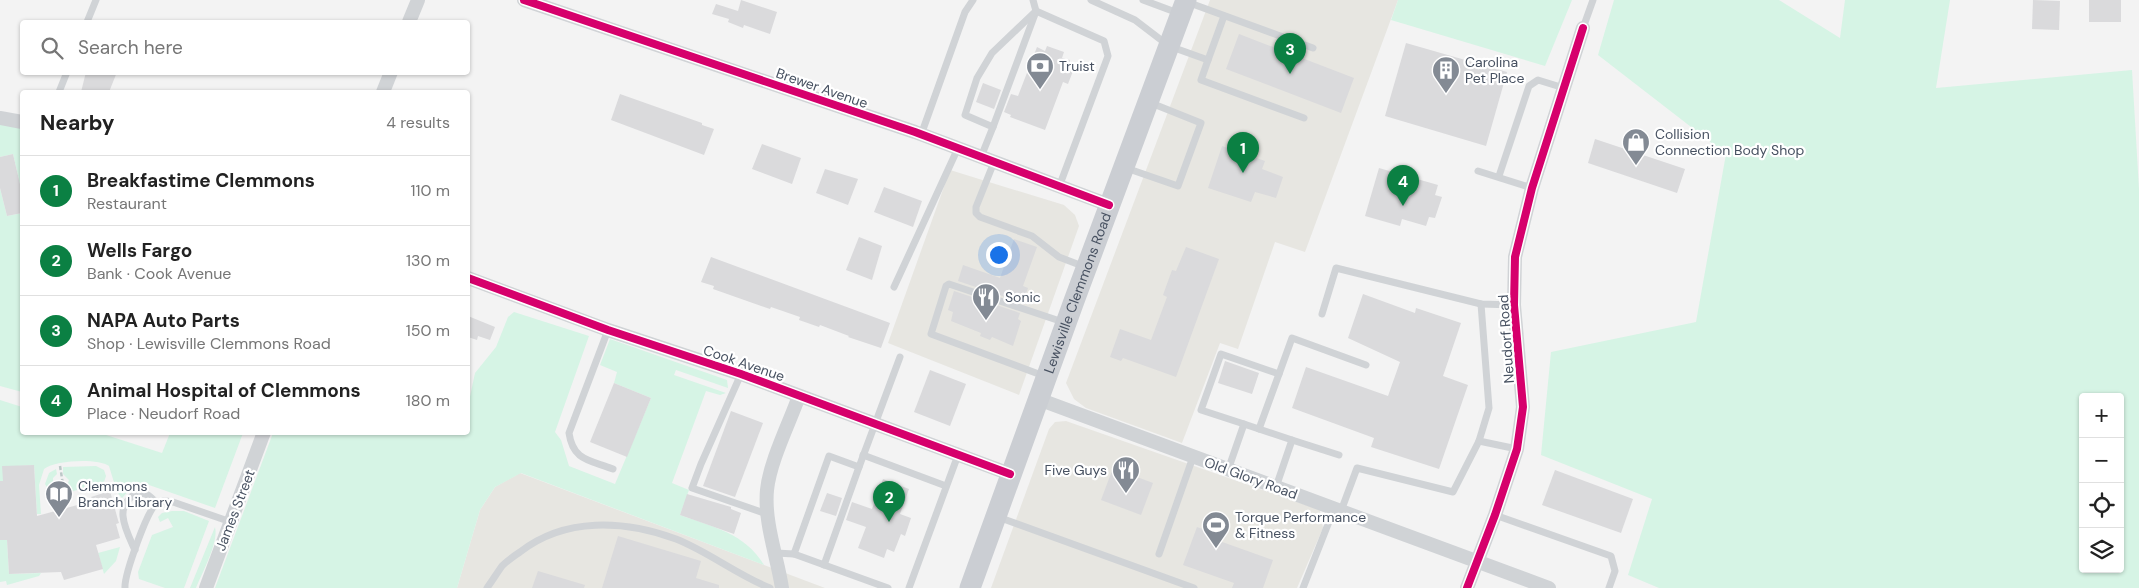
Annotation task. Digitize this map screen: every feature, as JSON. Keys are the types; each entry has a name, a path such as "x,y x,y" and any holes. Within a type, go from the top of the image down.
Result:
{"main road":[{"name":"Lewisville Clemmons Road","path":"970,588 1065,323 1184,5"}],"street":[{"path":"410,20 418,0"},
{"name":"Brewer Avenue","path":"524,0 921,135 1109,205"},
{"name":"Neudorf Road","path":"1467,588 1518,449 1523,408 1514,305 1515,257 1532,188 1584,28"},
{"path":"384,90 390,75"},
{"path":"0,118 20,122"},
{"name":"Cook Avenue","path":"470,279 608,330 740,374 1010,474"},
{"path":"782,588 768,514 767,489 770,473 799,396"},
{"name":"Old Glory Road","path":"1038,399 1549,588"},
{"name":"James Street","path":"206,588 263,435"}],"lane":[{"path":"88,20 96,0"},
{"path":"921,135 965,12 973,0"},
{"path":"1033,0 1036,11 993,127 976,213 980,217 1032,236 1059,257 1086,267"},
{"path":"1091,0 1135,20 1169,46 1208,60"},
{"path":"1143,0 1184,5 1224,16 1313,48"},
{"name":"Neudorf Road","path":"1584,28 1593,0"},
{"path":"993,127 965,116 977,78 992,53 1036,11"},
{"path":"1036,11 1104,41 1108,56 1059,186"},
{"path":"1224,16 1201,80 1304,118"},
{"path":"60,90 66,75"},
{"path":"1499,176 1529,86 1538,80 1564,88"},
{"path":"1124,167 1178,186 1201,123 1148,102"},
{"path":"894,287 958,148"},
{"path":"1478,171 1499,176 1532,188"},
{"path":"1322,314 1336,268 1481,304 1514,305"},
{"path":"1046,377 931,334 946,286 949,284 1065,323"},
{"path":"1303,588 1357,468 1453,492 1478,441 1489,408 1481,304"},
{"path":"608,330 569,433 571,446 576,454 613,469"},
{"path":"1259,429 1292,338 1366,365"},
{"path":"1279,374 1221,354 1201,410 1339,455"},
{"path":"824,565 900,357"},
{"path":"740,374 692,488 768,514"},
{"path":"1228,470 1244,424"},
{"path":"1276,487 1292,440"},
{"path":"1478,441 1518,449"},
{"path":"794,554 829,456 859,467"},
{"path":"864,456 946,486"},
{"path":"910,588 958,456"},
{"path":"1158,554 1193,457"},
{"path":"135,550 125,524 124,506 132,496 138,493 150,496 157,504"},
{"path":"125,588 125,580 135,550 151,510 157,504 164,501 173,502 231,522"},
{"path":"1495,515 1611,556 1615,571 1609,588"},
{"path":"995,516 1194,588"},
{"path":"487,588 503,565 533,542 563,529 593,524 627,526 675,539 709,555 752,581 770,588"},
{"path":"776,553 794,554 888,588"}],"path":[{"path":"60,466 66,497"}],"shaded area":[{"path":"1210,0 1398,0 1305,252 1275,242 1238,349 1220,343 1182,443 1086,408 1074,399 1066,383"},
{"path":"950,170 1064,205 1075,215 1079,226 1019,395 888,343"},
{"path":"1066,421 1320,510 1323,528 1297,588 991,588 1049,429 1055,422"},
{"path":"520,473 825,588 457,588 480,510 495,487"}],"green space":[{"path":"1398,0 1572,0 1545,66 1391,20"},
{"path":"1614,0 1779,0 1840,38 1845,0 1950,0 1936,88 2132,70 2139,189 2139,588 1659,588 1628,575 1652,499 1541,455 1551,352 1696,322 1726,154 1598,55"},
{"path":"0,124 20,128 20,184 13,154 0,157"},
{"path":"0,188 7,216 20,213 20,391 0,386"},
{"path":"514,312 589,336 555,432 561,440 569,466 615,484 651,398 614,383 617,372 600,365 610,339 727,380 728,388 676,370 674,375 726,393 720,395 706,391 672,483 689,490 680,515 727,532 738,538 748,545 764,565 521,473 495,487 480,510 457,588 215,588 272,435 470,435 470,397 475,373 496,347 508,317"},
{"path":"0,400 20,406 20,435 106,435 162,453 169,435 242,435 215,508 149,485 133,486 122,498 117,492 109,466 104,463 86,461 66,462 44,469 39,485 41,514 37,514 34,465 3,467 3,481 0,481"},
{"path":"96,466 104,470 106,476 104,482 67,493 66,489 69,480 63,474 63,467"},
{"path":"56,469 57,474 53,478 53,485 60,490 60,496 51,494 45,484 49,473"},
{"path":"184,511 209,521 184,588 165,588 139,579 138,572 152,535 173,527 168,518 160,522 158,517 162,513"},
{"path":"215,527 215,541 209,558 196,588 190,588"},
{"path":"0,540 7,540 9,574 41,573 39,576 7,585 6,581 0,582"},
{"path":"120,547 116,561 104,574 98,553"}],"building":[{"path":"741,0 777,12 770,34 744,25 743,28 728,22 729,19 712,14 716,4 738,11"},
{"path":"2033,0 2060,1 2059,30 2032,29"},
{"path":"2089,0 2121,0 2121,22 2089,22"},
{"path":"1239,34 1354,78 1341,113 1226,69"},
{"name":"Carolina Pet Place","path":"1406,43 1507,72 1486,146 1385,116"},
{"name":"Truist","path":"1047,46 1064,52 1062,58 1070,60 1067,69 1073,71 1068,84 1063,82 1045,130 1010,117 1011,115 1004,112 1011,94 1018,96 1037,47 1045,51"},
{"path":"85,75 116,75 110,90 82,90"},
{"path":"983,83 1001,90 994,109 976,102"},
{"path":"620,94 714,129 704,155 611,120"},
{"name":"Collision Connection Body Shop","path":"1595,139 1685,169 1677,193 1588,163"},
{"path":"762,144 801,158 792,184 752,169"},
{"path":"1222,146 1265,161 1262,169 1283,177 1276,198 1255,192 1251,202 1208,188"},
{"path":"13,154 20,184 20,213 7,216 0,188 0,157"},
{"path":"1379,168 1438,185 1435,195 1442,197 1435,218 1429,217 1426,226 1402,219 1400,226 1365,216"},
{"path":"825,169 858,179 848,205 816,193"},
{"path":"884,187 922,201 913,227 874,212"},
{"path":"859,237 882,246 872,280 846,270"},
{"path":"1014,239 1037,247 1023,286 1028,288 1023,303 958,281 963,265 1000,278"},
{"path":"1186,247 1219,259 1176,377 1123,358 1121,361 1110,357 1120,329 1151,340 1167,297 1163,295 1172,270 1176,271"},
{"path":"711,257 890,323 881,348 820,325 819,327 799,320 800,317 771,307 770,309 713,289 714,286 701,282"},
{"name":"Sonic","path":"954,291 1020,313 1018,319 1021,321 1013,346 992,337 990,340 980,336 981,333 951,321 953,312 948,310"},
{"path":"1363,294 1415,313 1416,308 1461,323 1443,376 1468,385 1439,469 1371,447 1374,438 1292,408 1306,367 1388,396 1400,362 1348,338"},
{"path":"470,317 495,327 490,340 478,336 477,340 470,338"},
{"path":"1225,361 1259,373 1252,394 1218,383"},
{"path":"930,370 966,384 950,426 914,412"},
{"path":"614,383 651,398 627,457 590,442"},
{"path":"731,411 763,423 735,497 703,486"},
{"name":"Clemmons Branch Library","path":"34,465 37,516 92,501 91,497 110,491 119,523 116,524 120,538 96,545 103,569 64,580 61,572 9,574 7,540 0,540 0,481 3,481 2,466"},
{"name":"Five Guys","path":"1113,468 1153,483 1141,515 1101,500"},
{"path":"1555,470 1633,499 1621,533 1542,505"},
{"path":"883,479 909,489 900,514 911,518 905,536 901,534 894,552 887,549 884,558 858,548 866,527 846,520 852,502 872,509"},
{"path":"827,493 842,498 836,516 820,511"},
{"path":"687,494 731,507 731,509 741,513 734,534 680,515"},
{"name":"Torque Performance & Fitness","path":"1197,527 1213,533 1211,538 1273,560 1263,588 1232,588 1234,583 1183,565"},
{"path":"618,536 701,561 696,578 719,585 719,588 602,588"},
{"path":"538,571 585,585 584,588 532,588"}],"cycle path":[{"path":"524,0 915,132 1109,205"},
{"path":"1467,588 1495,515 1517,449 1523,407 1514,305 1515,257 1532,188 1583,28"},
{"path":"470,279 608,330 741,374 1010,474"}],"place":[{"name":"NAPA Auto Parts","path":"1290,74"},
{"name":"Truist","path":"1040,90"},
{"name":"Carolina Pet Place","path":"1446,94"},
{"name":"Collision Connection Body Shop","path":"1636,166"},
{"name":"Breakfastime Clemmons","path":"1243,173"},
{"name":"Animal Hospital of Clemmons","path":"1403,206"},
{"name":"Sonic","path":"986,321"},
{"name":"Five Guys","path":"1126,494"},
{"name":"Clemmons Branch Library","path":"59,518"},
{"name":"Wells Fargo","path":"889,522"},
{"name":"Torque Performance & Fitness","path":"1216,549"}]}
